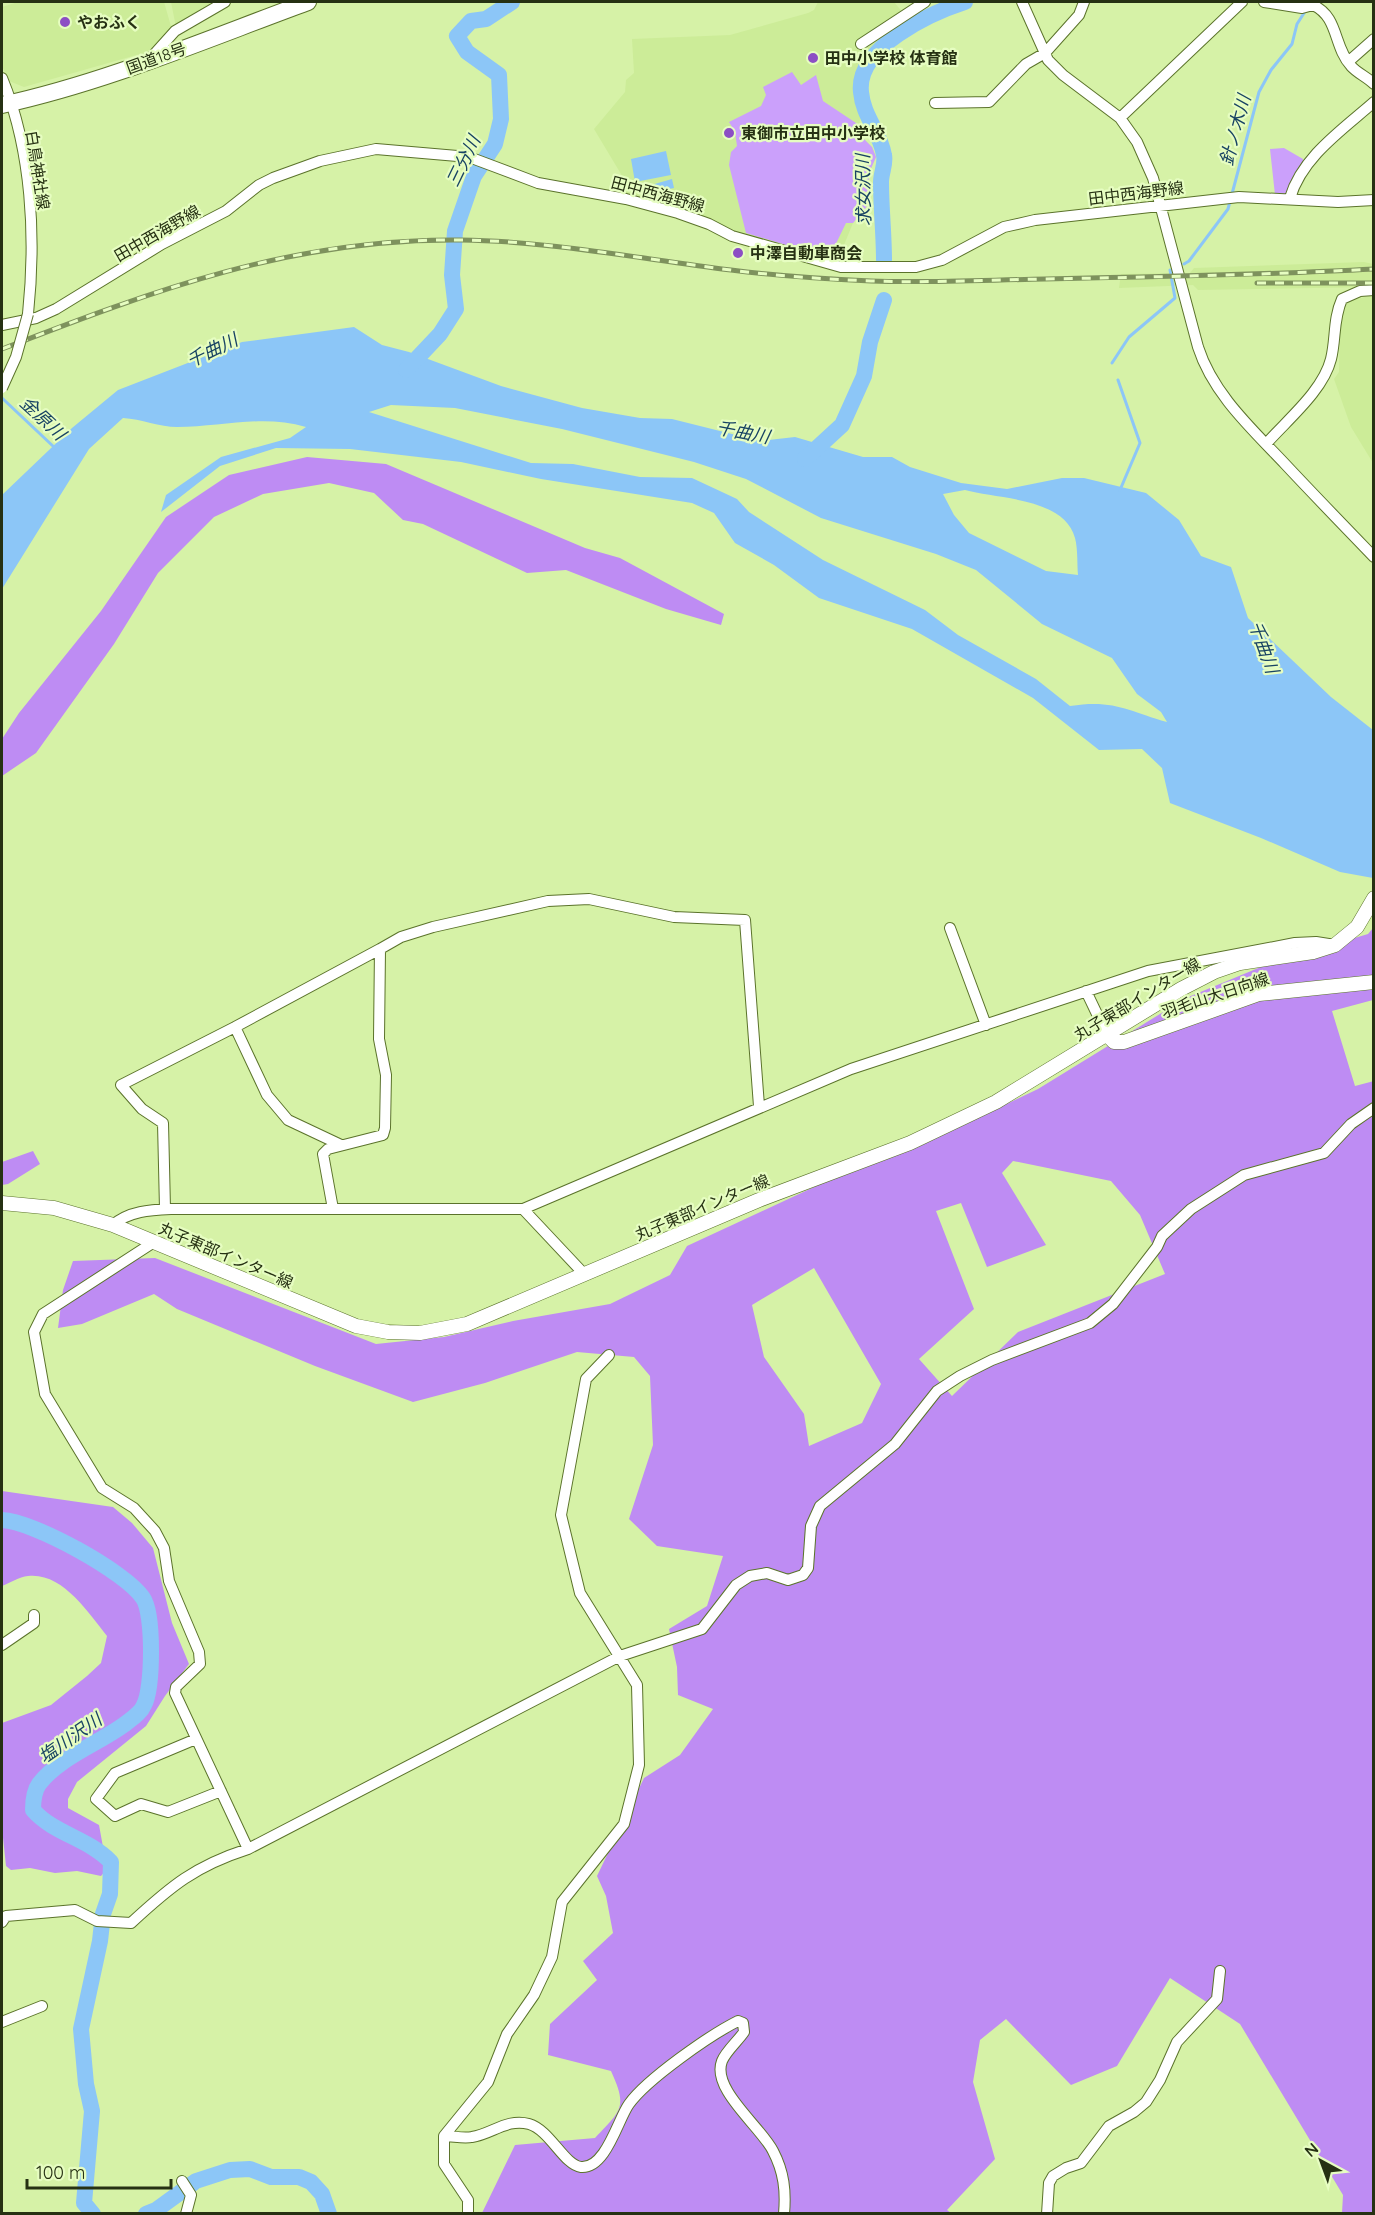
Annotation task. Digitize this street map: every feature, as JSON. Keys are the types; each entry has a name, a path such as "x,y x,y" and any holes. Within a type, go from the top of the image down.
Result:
{"highway":[{"name":"国道18号","path":"7,104 69,88 147,62 308,2"}],"main road":[{"name":"丸子東部インター線","path":"2,1203 54,1208 113,1225 335,1318 368,1329 399,1333 430,1332 467,1324 759,1200 940,1130 996,1102 1214,972 1240,963 1312,952 1335,945 1357,927 1374,898"},
{"name":"羽毛山大日向線","path":"1107,1035 1116,1042 1131,1041 1266,993 1374,982"}],"street":[{"path":"147,62 175,31 225,2"},
{"path":"861,44 925,2"},
{"path":"1022,2 1045,53 1063,75 1120,118 1137,142 1145,159 1204,364 1229,403 1374,556"},
{"path":"935,103 989,102 1026,64 1045,53 1079,15 1084,2"},
{"path":"1120,118 1242,2"},
{"path":"1264,2 1302,8 1313,5 1322,9 1333,21 1336,39 1348,62 1374,84"},
{"path":"1348,62 1374,39"},
{"name":"白鳥神社線","path":"2,78 22,155 31,226 28,315 16,357 2,388"},
{"path":"1290,198 1296,178 1310,160 1374,102"},
{"name":"田中西海野線","path":"2,325 36,318 56,309 162,244 226,211 259,185 273,178 320,161 376,149 414,150 469,157 538,183 626,199 678,213 709,224 732,236 841,267 916,267 942,260 1004,227 1035,220 1239,197 1338,202 1374,200"},
{"path":"1266,444 1321,381 1331,359 1334,327 1342,299 1360,291 1374,290"},
{"path":"165,1209 162,1123 142,1109 121,1085 235,1027 401,937 433,927 548,901 589,899 674,917 745,920 759,1106"},
{"path":"950,928 986,1025"},
{"path":"113,1225 122,1217 134,1213 165,1209 523,1209 759,1106 851,1069 1086,991 1148,971 1284,945 1316,942 1335,945"},
{"path":"333,1209 323,1154 340,1145 383,1135 385,1128 386,1075 379,1039 380,949"},
{"path":"1086,991 1107,1035"},
{"path":"235,1027 267,1095 288,1120 340,1145"},
{"path":"3,1916 75,1910 97,1921 131,1923 175,1883 197,1870 248,1848 620,1656 702,1629 736,1585 750,1576 767,1573 789,1580 803,1575 807,1568 811,1526 820,1506 895,1444 937,1391 992,1360 1064,1335 1089,1323 1113,1304 1162,1236 1198,1204 1244,1175 1324,1154 1351,1124 1374,1108"},
{"path":"523,1209 585,1275"},
{"path":"154,1242 43,1314 34,1332 45,1394 102,1488 134,1508 149,1522 164,1548 169,1581 199,1652 200,1665 176,1687 175,1693 248,1848"},
{"path":"468,2214 468,2200 444,2164 444,2136 488,2082 507,2034 534,1995 552,1957 562,1902 624,1824 639,1765 638,1697 633,1676 580,1593 561,1515 586,1379 609,1354"},
{"path":"2,1645 34,1623 34,1615"},
{"path":"196,1739 115,1773 96,1799 115,1816 141,1804 168,1812 221,1791"},
{"path":"1047,2214 1049,2183 1053,2176 1081,2163 1109,2126 1134,2112 1146,2102 1160,2080 1177,2042 1217,1999 1220,1971"},
{"path":"2,2022 42,2006"},
{"path":"444,2136 472,2137 497,2126 525,2123 544,2132 573,2164 582,2167 591,2164 607,2148 628,2105 646,2084 738,2021 743,2023 744,2032 722,2061 720,2076 729,2096 772,2149 782,2172 786,2193 784,2214"},
{"path":"182,2181 191,2195 186,2214"}],"shaded area":[{"path":"18,2 164,2 172,30 147,52 24,87 9,81 2,66 2,7"},
{"path":"171,2 220,2 176,27"},
{"name":"東御市立田中小学校","path":"818,2 894,2 909,20 877,42 863,61 856,83 861,115 859,126 862,137 872,147 876,157 869,173 868,205 853,223 839,257 841,267 626,199 624,179 594,129 625,92 626,80 634,73 632,39 730,35 808,13 814,10"},
{"path":"792,72 801,85 816,75 823,101 859,125 862,137 872,147 876,157 869,173 868,205 853,223 846,223 829,258 746,233 729,165 731,152 737,146 735,132 729,122 761,106 766,95 763,87"},
{"path":"1284,148 1303,159 1304,166 1289,196 1275,195 1270,149"},
{"path":"1364,262 1373,264 1373,287 1198,290 1193,285 1119,288 1121,274 1190,273 1194,268"},
{"path":"1373,295 1373,463 1351,427 1334,379 1339,372 1340,320 1345,302"},
{"path":"307,457 386,464 585,548 620,558 724,614 721,625 666,609 566,570 527,573 423,524 403,520 374,493 329,483 263,494 214,517 158,573 114,644 36,753 2,776 2,739 19,713 101,611 166,517 229,475"},
{"path":"1373,928 1373,1000 1332,1011 1355,1086 1374,1081 1373,2213 1342,2213 1343,2195 1240,2024 1170,1978 1117,2066 1071,2085 1006,2019 980,2040 973,2082 995,2159 947,2210 951,2213 482,2213 515,2145 595,2138 611,2121 619,2108 619,2093 611,2071 548,2055 550,2024 597,1980 583,1961 613,1933 606,1896 597,1876 644,1778 680,1755 713,1709 678,1695 677,1667 669,1629 707,1606 723,1556 657,1546 629,1519 653,1445 650,1376 634,1357 577,1352 485,1383 413,1402 315,1366 177,1309 154,1294 82,1324 58,1328 63,1290 73,1261 155,1258 376,1344 444,1337 513,1321 610,1304 670,1275 687,1246 827,1181 913,1149 1038,1089 1186,998 1268,964 1368,934","holes":["1013,1161 1111,1181 1140,1215 1165,1274 1018,1332 952,1396 919,1359 974,1309 936,1211 961,1203 987,1267 1046,1245 1002,1173","814,1268 881,1384 862,1423 809,1446 804,1414 764,1357 752,1305"]},
{"path":"33,1151 40,1164 8,1184 2,1185 2,1162"},
{"path":"2,1491 113,1507 132,1523 153,1548 172,1623 189,1664 146,1726 77,1782 68,1799 68,1808 99,1825 107,1869 101,1876 77,1871 55,1873 30,1868 11,1870 6,1866 2,1828 2,1723 51,1705 87,1676 101,1663 107,1636 83,1605 52,1580 40,1576 28,1576 2,1586"}],"water":[{"path":"666,151 671,175 635,182 631,159"},
{"path":"672,179 674,188 653,192 651,185"},
{"name":"千曲川","path":"354,327 382,345 409,352 501,386 582,408 640,418 672,419 760,441 795,437 863,457 892,457 910,467 961,483 1007,489 1062,478 1084,478 1146,493 1179,520 1201,556 1231,567 1248,618 1331,697 1373,730 1373,878 1340,872 1170,803 1162,768 1142,749 1099,750 1033,698 912,629 819,598 774,565 735,543 714,513 692,503 541,479 461,462 350,449 276,448 220,466 161,512 166,495 221,457 290,438 306,427 290,423 258,421 177,427 123,418 89,449 2,589 2,495 72,428 118,390 242,342","holes":["391,405 455,408 562,429 694,462 746,479 821,518 936,554 976,570 1042,624 1112,658 1137,694 1161,712 1167,722 1110,705 1070,706 1036,679 958,635 925,610 823,560 749,512 737,499 692,478 640,477 573,464 531,463 369,412","965,490 1028,502 1058,514 1068,525 1075,538 1078,575 1046,571 969,533 954,515 943,494"]}],"waterway":[{"name":"三分川","path":"406,370 440,334 456,309 452,275 455,231 474,176 495,144 501,119 499,75 467,52 457,36 471,21 486,19 512,2"},
{"name":"求女沢川","path":"884,260 881,182 884,158 879,139 862,101 863,76 870,60 898,34 934,14 965,2"},
{"name":"針ノ木川","path":"1184,264 1189,261 1228,209 1259,92 1271,70 1292,44 1297,24 1306,10"},
{"name":"針ノ木川","path":"1112,363 1129,337 1175,298 1170,270"},
{"name":"求女沢川","path":"805,459 842,425 864,376 870,342 884,300"},
{"name":"針ノ木川","path":"1118,380 1140,443 1120,490"},
{"name":"金原川","path":"2,398 55,448"},
{"name":"塩川沢川","path":"2,1520 35,1529 56,1538 118,1575 143,1598 147,1606 151,1634 151,1668 143,1708 125,1724 68,1758 48,1774 37,1787 33,1803 33,1810 41,1818 92,1847 111,1862 110,1894 103,1914 100,1941 81,2029 86,2084 92,2111 84,2203 93,2214"},
{"name":"塩川沢川","path":"146,2214 156,2210 196,2181 230,2170 250,2169 271,2177 299,2177 311,2182 322,2194 329,2214"}],"railway":[{"path":"2,349 170,288 226,272 282,258 340,248 399,242 495,241 596,251 748,272 871,281 936,282 1168,277 1374,269"},
{"path":"1257,283 1374,283"}],"place":[{"name":"やおふく","path":"65,22"},
{"name":"田中小学校 体育館","path":"813,58"},
{"name":"東御市立田中小学校","path":"729,133"},
{"name":"中澤自動車商会","path":"738,253"}]}
